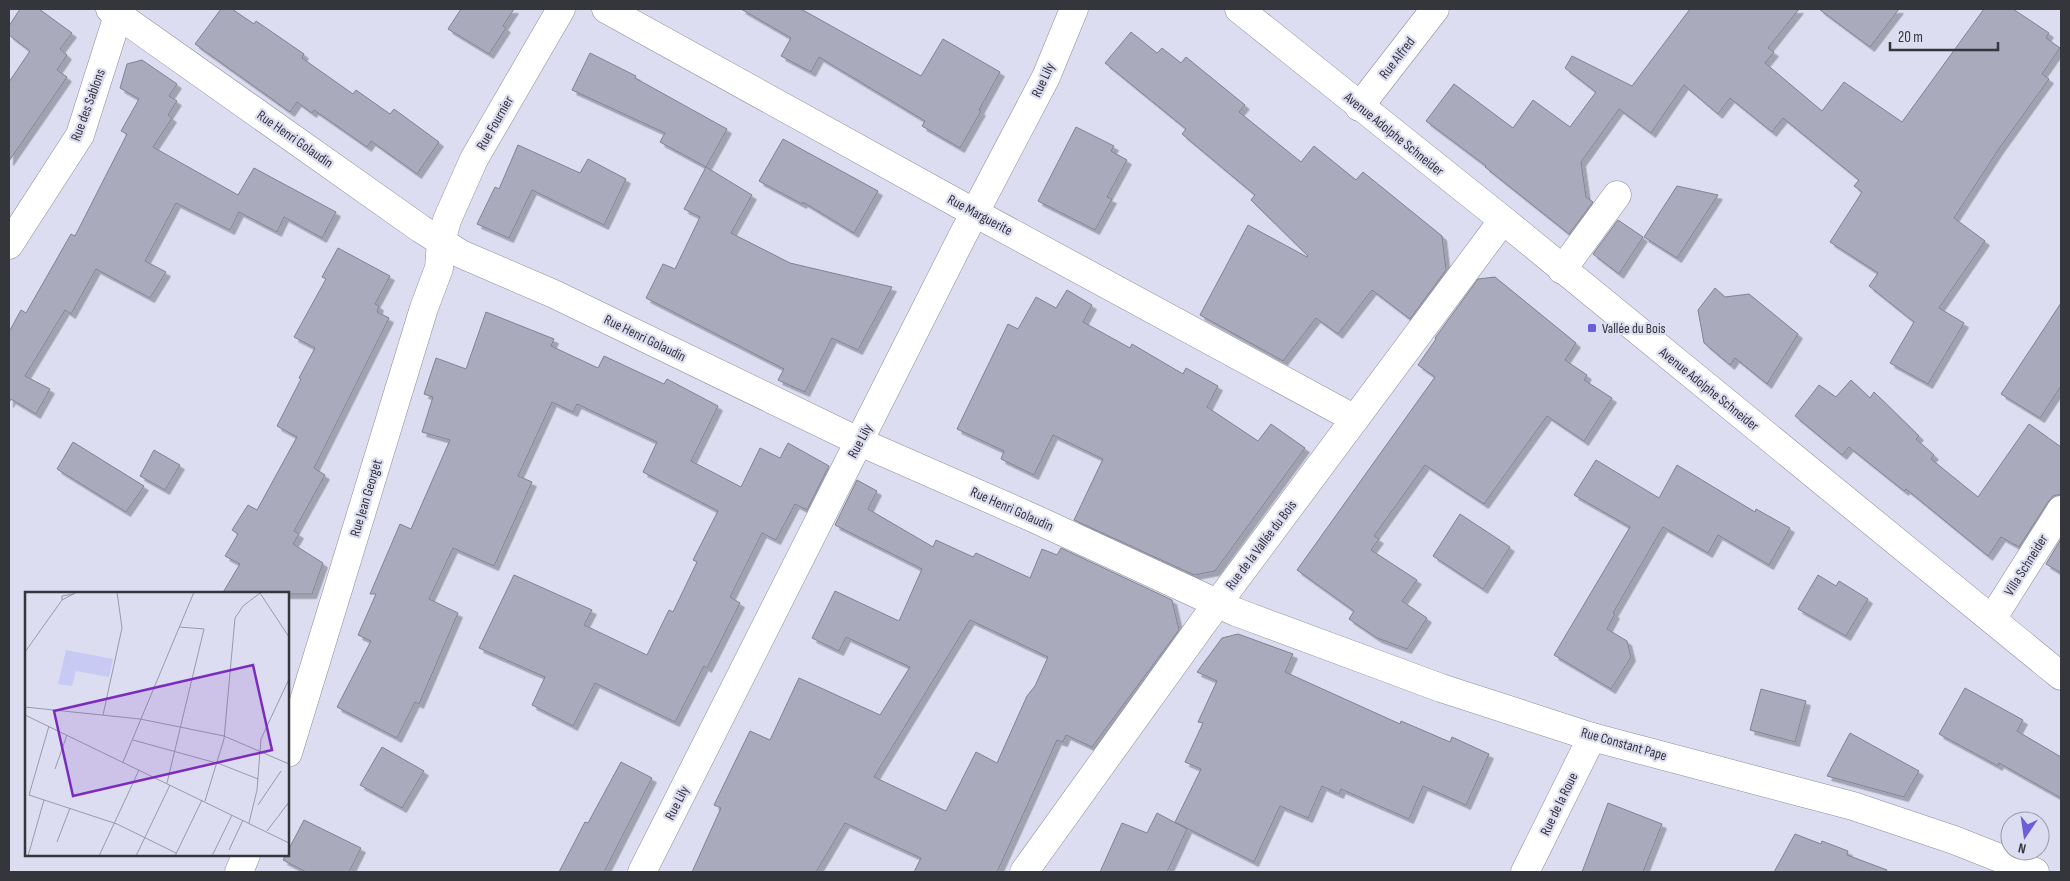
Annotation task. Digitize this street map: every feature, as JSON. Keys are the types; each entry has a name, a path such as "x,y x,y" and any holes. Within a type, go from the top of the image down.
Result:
{"street":[{"name":"Rue Fournier","path":"441,242 446,220 474,159 561,9"},
{"name":"Rue Marguerite","path":"606,9 1355,419"},
{"name":"Rue Lily","path":"642,872 1046,77 1074,9"},
{"name":"Avenue Adolphe Schneider","path":"1238,9 1503,220 2061,676"},
{"name":"Rue Alfred","path":"1359,107 1435,9"},
{"name":"Rue Henri Golaudin","path":"116,11 441,242 461,254 554,294 860,442 1033,518 1217,604"},
{"name":"Rue des Sablons","path":"9,245 80,134 116,11"},
{"path":"1562,270 1617,195"},
{"name":"Rue de la Vallée du Bois","path":"1024,872 1217,604 1503,220"},
{"name":"Rue Jean Georget","path":"289,750 424,308 439,268 441,242"},
{"name":"Villa Schneider","path":"1992,619 2061,510"},
{"name":"Rue Constant Pape","path":"1217,604 1442,688 1592,737 1853,806 1954,840 2035,872"},
{"name":"Rue de la Roue","path":"1525,872 1592,737"},
{"path":"238,872 246,856"}],"building":[{"path":"20,9 39,9 72,33 60,49 67,55 57,70 67,77 9,161 9,82 30,51 9,35 9,26"},
{"path":"221,9 232,9 254,24 256,21 304,54 302,58 353,94 356,90 390,114 394,109 439,142 417,174 371,141 367,147 314,110 312,113 297,102 290,112 195,44"},
{"path":"461,9 514,9 503,26 506,28 489,54 448,29"},
{"path":"741,9 801,9 921,76 943,39 1000,72 960,148 922,126 925,121 819,57 811,72 781,56 791,38"},
{"path":"1690,9 1799,9 1768,48 1774,52 1765,63 1822,111 1844,82 1902,122 1984,9 2013,9 2049,33 2046,38 2060,48 2042,74 2049,79 1998,150 1954,218 1985,241 1939,308 1964,323 1928,384 1890,363 1914,322 1869,286 1878,273 1830,242 1862,192 1854,186 1859,180 1783,118 1772,132 1730,98 1718,114 1684,85 1651,133 1619,109 1581,162 1586,197 1593,202 1569,234 1486,166 1426,121 1454,84 1513,128 1533,100 1570,127 1596,92 1565,68 1572,56 1632,86"},
{"path":"1819,9 1899,9 1870,47"},
{"path":"1131,32 1157,53 1162,48 1181,63 1186,57 1245,105 1239,112 1301,162 1314,146 1356,180 1363,172 1442,236 1446,270 1410,319 1372,290 1338,334 1316,318 1283,361 1200,315 1248,225 1308,256 1251,200 1255,195 1182,134 1186,129 1105,63"},
{"path":"590,53 636,76 635,78 727,129 706,167 660,142 665,133 572,90"},
{"path":"142,60 177,84 169,96 177,101 168,115 172,118 153,147 238,195 254,168 336,212 322,238 284,217 277,232 239,212 230,230 176,203 145,261 166,272 150,298 96,269 71,314 65,310 25,376 50,389 36,414 11,399 9,403 9,332 21,310 26,313 71,234 75,236 127,134 121,131 139,99 120,88 127,64"},
{"path":"1076,127 1114,146 1111,151 1127,160 1107,197 1112,199 1095,230 1038,201"},
{"path":"783,139 878,191 854,233 803,202 802,204 759,181"},
{"path":"518,145 580,173 588,159 626,179 604,225 532,190 509,238 477,224 495,187 499,189"},
{"path":"706,167 752,195 731,233 790,263 892,287 858,350 832,338 805,392 778,380 784,369 646,298 663,264 675,269 700,217 684,209"},
{"path":"1677,186 1718,195 1677,258 1644,237"},
{"path":"1618,220 1643,237 1619,274 1593,254"},
{"path":"338,248 390,276 375,304 379,306 377,312 389,318 314,468 325,475 294,531 299,534 293,544 323,563 312,594 223,592 240,564 225,556 238,534 232,530 248,505 257,510 297,437 277,426 315,348 294,337 326,279 322,277"},
{"path":"1495,277 1576,343 1565,360 1587,375 1584,380 1612,398 1584,441 1547,416 1484,504 1425,465 1374,536 1379,539 1371,550 1417,580 1402,601 1427,618 1407,649 1377,638 1349,619 1354,611 1297,570 1435,377 1418,365 1435,338 1478,279"},
{"path":"1715,288 1725,297 1749,294 1798,334 1767,384 1735,358 1730,365 1704,343 1698,310"},
{"path":"1067,290 1092,305 1083,322 1130,348 1132,344 1183,374 1186,368 1218,386 1207,407 1258,441 1271,424 1305,448 1215,571 1194,575 1074,520 1103,459 1053,435 1034,475 1001,459 1004,451 957,429 1008,324 1018,329 1036,297 1056,308"},
{"path":"2061,303 2061,386 2040,418 2001,394"},
{"path":"486,312 554,339 551,346 598,368 604,356 664,384 667,379 718,406 691,461 741,487 760,448 780,458 788,443 829,466 807,510 795,504 776,540 762,533 730,597 740,603 707,668 704,666 675,722 595,683 573,726 532,705 545,677 479,648 514,575 592,610 584,625 647,655 669,610 673,612 697,562 693,560 718,511 643,472 657,442 577,404 573,412 552,402 518,476 532,482 494,566 453,548 429,599 458,613 419,704 415,702 397,738 337,707 371,641 358,635 376,594 370,594 400,524 411,529 450,440 422,432 433,397 424,394 436,358 466,369"},
{"path":"1851,380 1870,398 1874,392 1919,436 1916,439 1934,455 1931,459 1978,497 2029,424 2061,447 2061,494 2053,496 2048,502 2019,547 2001,537 1988,556 1906,489 1904,491 1849,447 1842,455 1795,416 1819,385 1836,397"},
{"path":"73,442 144,486 126,512 57,469"},
{"path":"154,450 180,465 165,490 140,476"},
{"path":"1596,460 1659,498 1677,465 1755,512 1756,509 1790,528 1769,565 1718,535 1708,553 1663,527 1613,613 1615,614 1607,629 1627,641 1631,657 1611,689 1554,655 1630,527 1574,495"},
{"path":"857,480 877,491 868,509 933,547 936,540 973,557 976,553 1030,578 1042,549 1057,555 1061,548 1172,600 1179,630 1092,747 1066,735 1063,742 1057,740 997,872 914,872 921,858 845,823 816,872 692,872 721,808 714,805 750,731 770,740 799,678 880,715 910,667 846,637 839,651 812,638 835,591 899,621 922,569 835,525","holes":["970,620 1048,657 1035,686 1027,696 997,763 976,752 946,811 874,777"]},
{"path":"1460,514 1510,547 1483,589 1433,556"},
{"path":"2061,539 2061,573 2046,564"},
{"path":"1818,575 1836,586 1839,581 1868,599 1846,636 1798,609"},
{"path":"1238,634 1293,654 1285,672 1400,724 1401,721 1450,742 1452,737 1489,754 1466,805 1423,786 1409,819 1341,789 1339,794 1322,786 1308,818 1280,806 1254,862 1175,822 1201,769 1185,762 1203,723 1198,722 1217,681 1197,672 1222,638"},
{"path":"1965,688 2023,720 2017,731 2061,757 2061,798 1999,763 1998,766 1939,734"},
{"path":"1761,689 1806,701 1795,742 1750,730"},
{"path":"1850,733 1919,771 1904,797 1827,776"},
{"path":"382,747 424,771 402,808 360,785"},
{"path":"621,762 652,778 604,872 559,872 585,822 588,823"},
{"path":"1608,803 1662,824 1643,872 1582,872"},
{"path":"1157,813 1187,829 1167,872 1100,872 1122,823 1147,833"},
{"path":"304,820 361,848 349,872 306,872 283,860 285,856 289,856 289,849"},
{"path":"1795,834 1821,844 1822,841 1848,851 1847,855 1887,870 1886,872 1774,872"}],"place":[{"name":"Vallée du Bois","path":"1592,328"}]}
